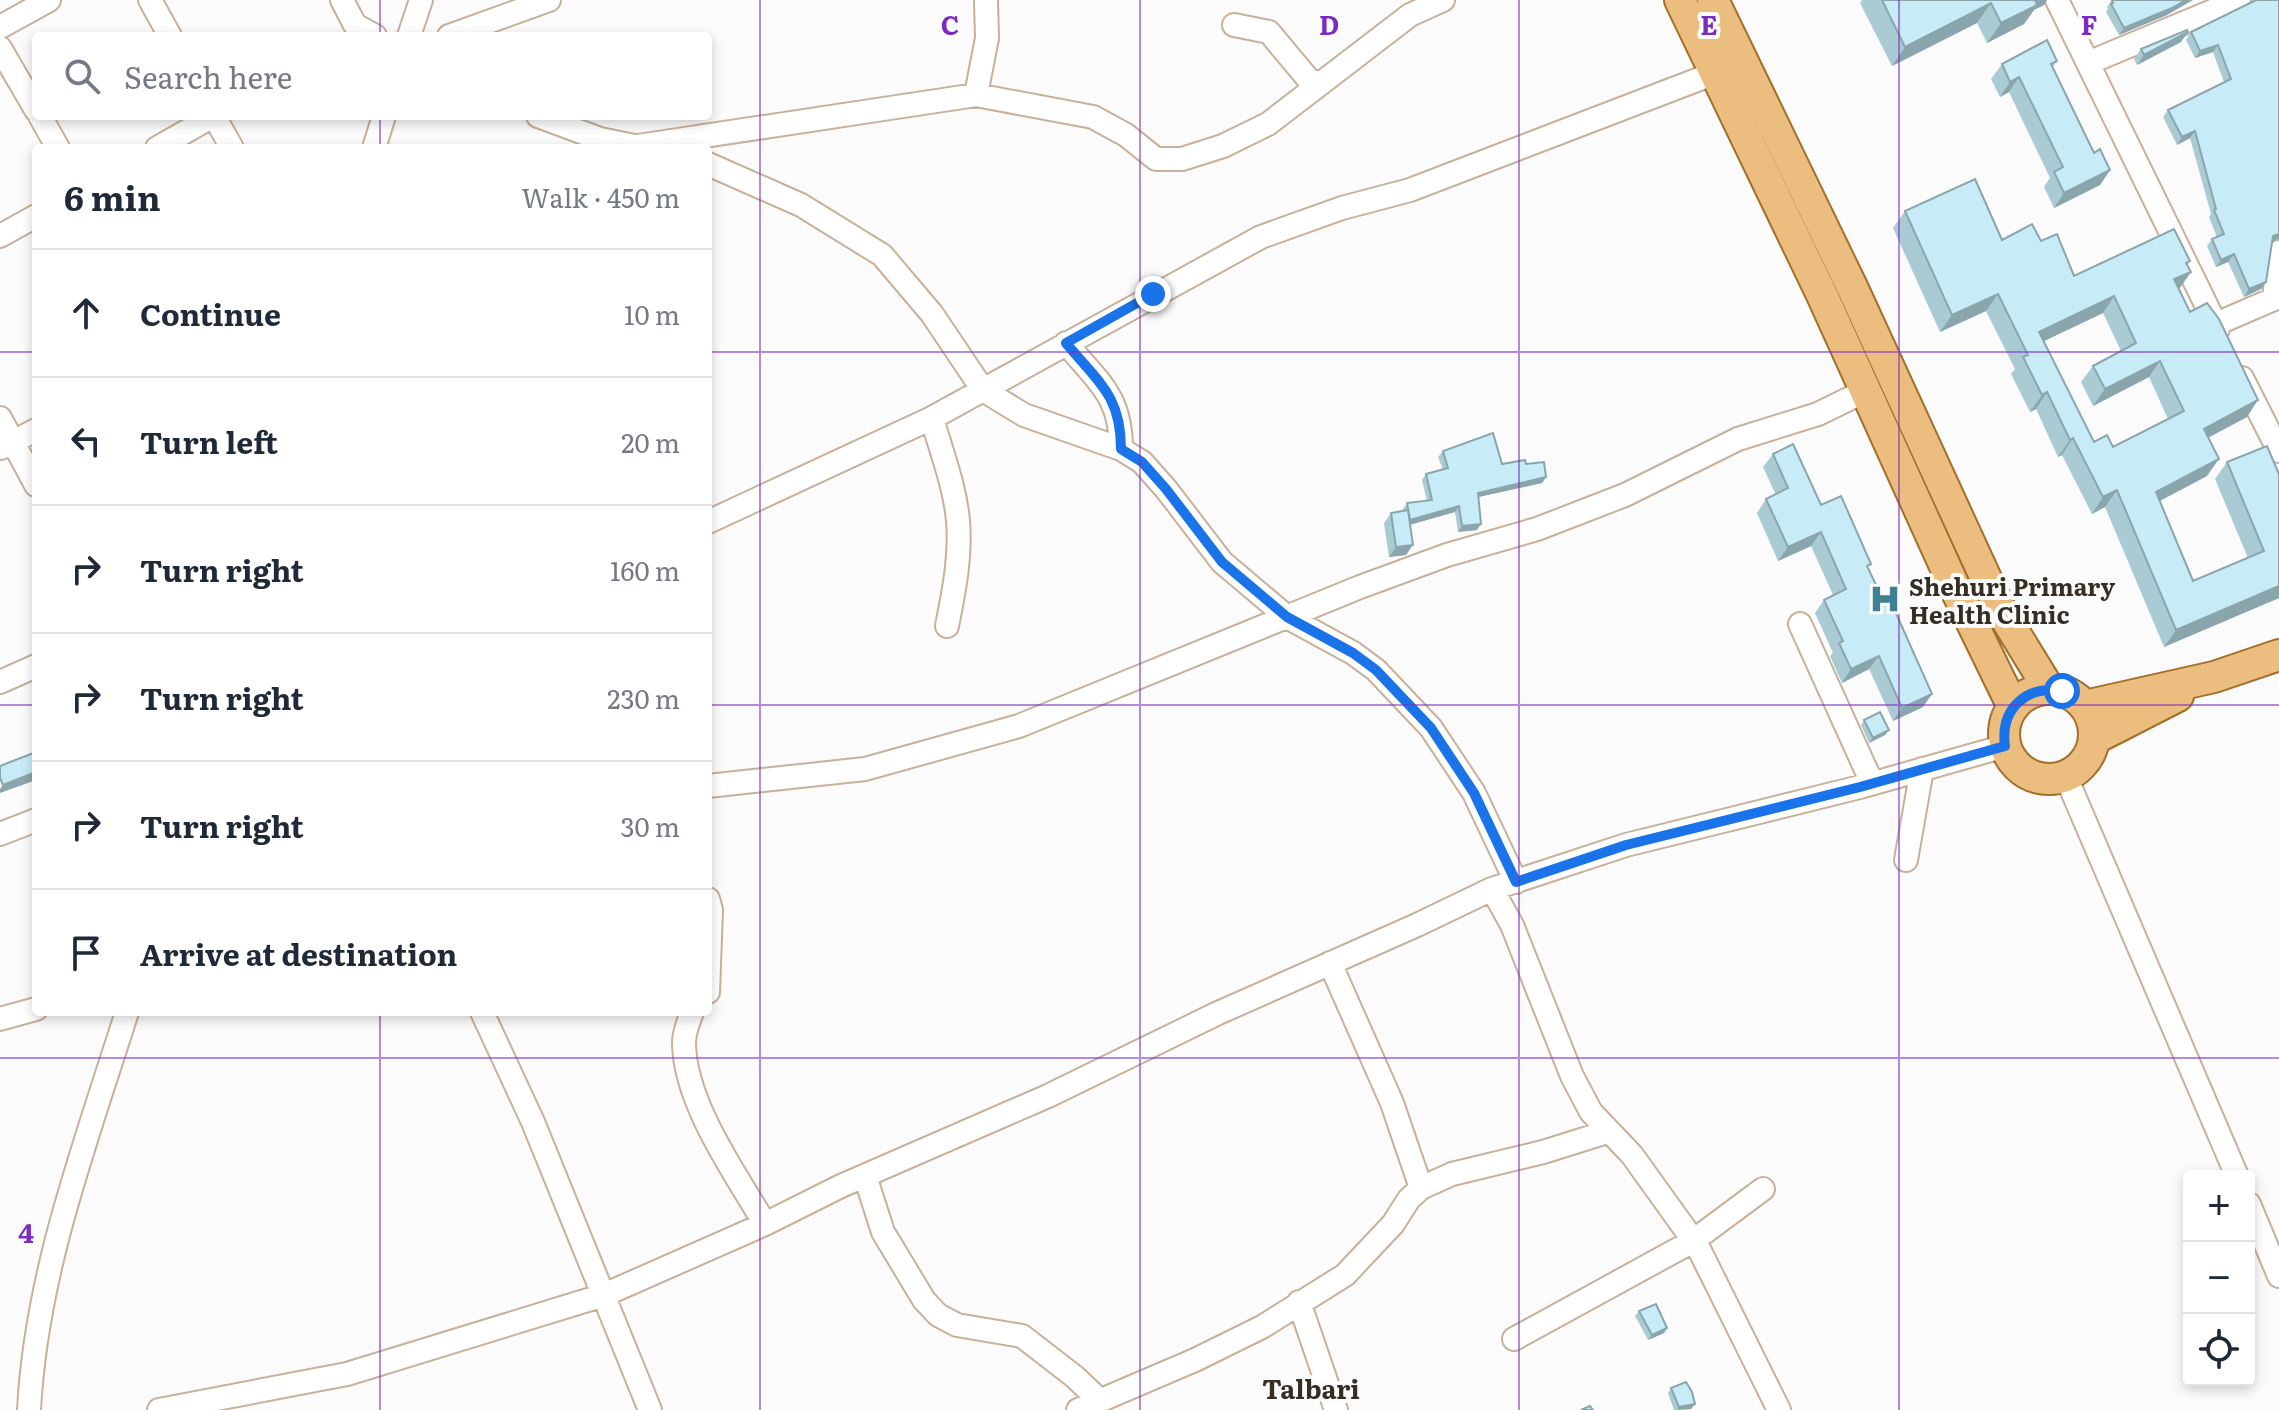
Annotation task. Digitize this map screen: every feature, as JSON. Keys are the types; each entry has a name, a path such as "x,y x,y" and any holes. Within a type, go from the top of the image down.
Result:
{"main road":[{"path":"1680,0 2013,707"},
{"path":"1713,0 1852,287 1994,598 2049,689"},
{"path":"2085,706 2214,677 2279,655"},
{"path":"2094,739 2214,677"},
{"path":"2049,689 2062,691 2085,706 2094,727 2094,739 2085,762 2066,777 2053,780 2028,775 2018,768 2005,746 2003,732 2013,707 2023,697 2049,689"}],"street":[{"path":"0,27 49,0"},
{"path":"150,0 168,32"},
{"path":"342,0 346,30"},
{"path":"410,32 421,0"},
{"path":"460,32 549,0"},
{"path":"976,95 987,38 986,0"},
{"path":"660,144 976,95 1093,117 1126,135 1156,159 1182,159 1223,146 1268,124 1410,15 1443,0"},
{"path":"2057,0 2232,357 2270,411 2279,451"},
{"path":"2088,63 2239,0"},
{"path":"1234,25 1269,32 1309,80 1321,83"},
{"path":"0,48 32,103"},
{"path":"712,520 932,418 1261,237 1342,208 1410,190 1715,73"},
{"path":"42,120 56,144"},
{"path":"164,144 207,120"},
{"path":"216,120 230,144"},
{"path":"375,144 383,120"},
{"path":"549,120 600,139 626,144"},
{"path":"712,166 801,205 882,255 932,314 983,390 1024,415 1121,449 1142,462 1222,562 1287,617 1353,653 1376,670 1431,728 1474,793 1516,882"},
{"path":"0,236 32,218"},
{"path":"2216,324 2274,299 2279,252"},
{"path":"1066,343 1113,399 1121,427 1121,449"},
{"path":"712,786 865,769 1019,726 1418,566 1537,529 1625,495 1738,439 1818,414 1865,391"},
{"path":"0,418 7,445 32,479"},
{"path":"932,418 958,524 956,578 947,626"},
{"path":"7,445 32,432"},
{"path":"1800,624 1872,783"},
{"path":"0,682 32,668"},
{"path":"159,1410 347,1374 604,1295 1048,1096 1216,1014 1492,889 1626,845 2005,746"},
{"path":"1906,860 1922,769"},
{"path":"2066,777 2234,1170"},
{"path":"0,834 32,822"},
{"path":"1492,889 1512,925 1572,1076 1591,1112 1632,1155 1693,1241 1779,1410"},
{"path":"1330,963 1392,1103 1421,1188"},
{"path":"0,1019 32,1010"},
{"path":"29,1410 31,1379 55,1240 126,1016"},
{"path":"484,1016 533,1122 650,1410"},
{"path":"691,1016 684,1040 687,1069 707,1126 765,1224"},
{"path":"1078,1410 1195,1360 1262,1327 1345,1275 1393,1224 1409,1199 1421,1188 1452,1174 1543,1152 1607,1132"},
{"path":"865,1176 883,1232 924,1300 938,1315 957,1325 1022,1336 1099,1400"},
{"path":"1514,1339 1693,1241 1763,1189"},
{"path":"2255,1218 2279,1276"},
{"path":"1299,1302 1336,1410"}],"building":[{"path":"1882,0 2035,0 2037,5 2001,23 1991,3 1905,47"},
{"path":"2112,0 2186,0 2124,28 2111,4"},
{"path":"2256,0 2279,0 2279,234 2273,236 2266,282 2249,289 2234,254 2221,260 2212,239 2224,234 2214,210 2195,131 2182,137 2168,110 2231,79 2218,45 2200,51 2191,32"},
{"path":"2187,30 2144,55 2141,49"},
{"path":"2047,40 2057,61 2051,64 2094,153 2100,149 2110,170 2064,193 2054,172 2063,167 2019,77 2010,82 2002,64"},
{"path":"1975,179 2002,240 2032,224 2041,241 2057,234 2074,276 2174,229 2190,261 2186,263 2191,272 2174,279 2190,312 2207,303 2219,319 2258,400 2204,429 2219,459 2156,492 2193,581 2264,551 2227,462 2267,446 2279,474 2279,586 2176,630 2117,490 2103,497 2047,392 2042,395 2023,357 2028,355 1998,294 1952,315 1905,211","holes":["2114,296 2136,343 2093,366 2105,389 2160,361 2184,411 2113,447 2107,435 2094,442 2039,332"]},
{"path":"1493,433 1502,464 1525,460 1526,464 1544,462 1546,477 1478,493 1481,524 1462,526 1459,506 1410,520 1407,503 1432,500 1426,474 1448,468 1443,451"},
{"path":"1793,444 1821,505 1841,496 1871,564 1867,566 1885,604 1891,602 1932,694 1902,708 1879,656 1851,669 1839,643 1843,641 1824,600 1846,589 1821,532 1788,547 1766,499 1788,488 1773,454"},
{"path":"1408,510 1413,545 1396,547 1391,513"},
{"path":"1880,712 1889,730 1873,738 1864,720"},
{"path":"32,754 32,774 3,785 0,766"},
{"path":"1656,1304 1667,1328 1652,1335 1639,1311"},
{"path":"1686,1382 1695,1404 1679,1407 1671,1388"}],"place":[{"name":"Shehuri Primary Health Clinic","path":"1885,599"}],"district":[{"name":"Talbari","path":"1311,1387"}],"route":[{"path":"1153,294 1066,343 1113,399 1121,427 1121,449 1142,462 1222,562 1287,617 1353,653 1376,670 1431,728 1474,793 1516,882 1626,845 1860,787 2005,746 2003,732 2006,719 2023,697 2035,691 2062,691"}]}
